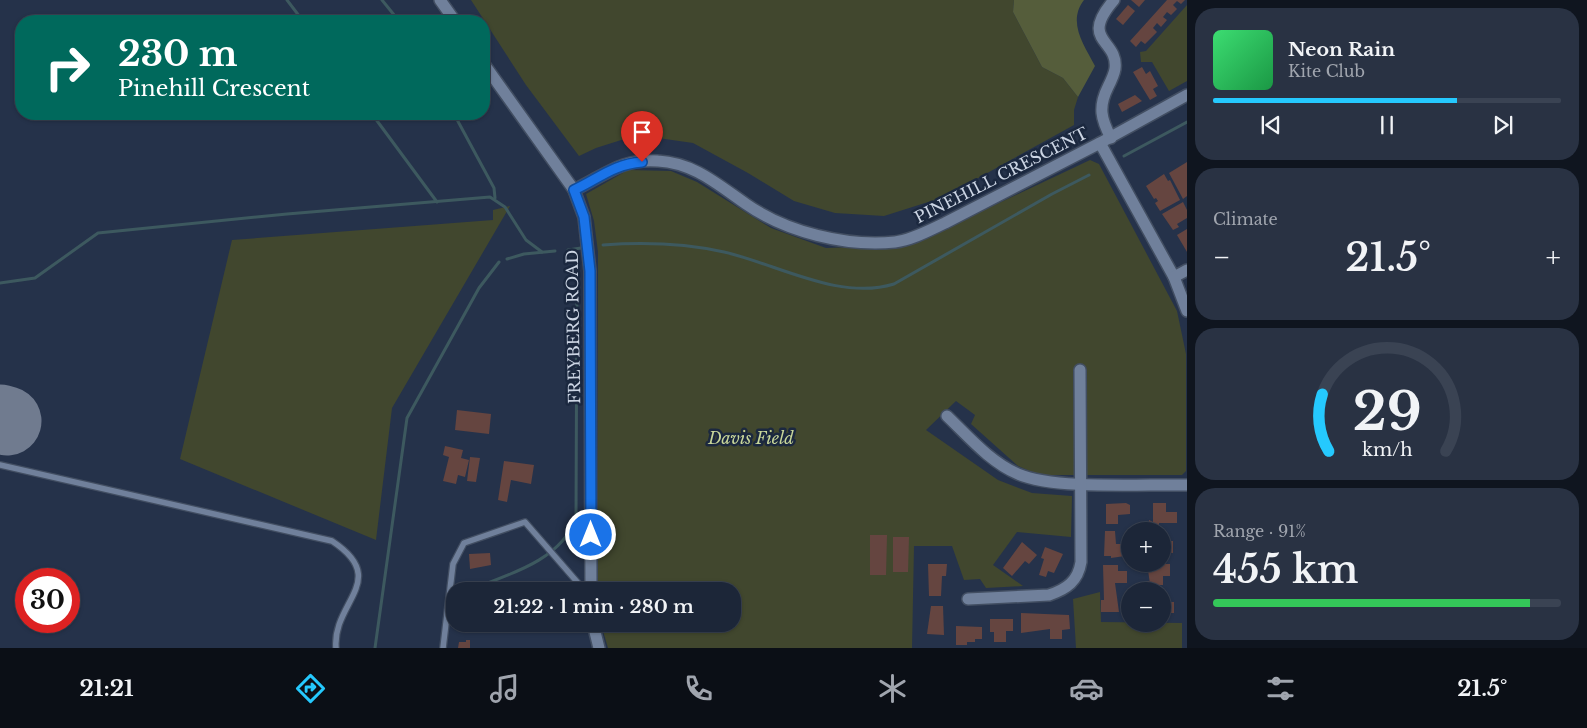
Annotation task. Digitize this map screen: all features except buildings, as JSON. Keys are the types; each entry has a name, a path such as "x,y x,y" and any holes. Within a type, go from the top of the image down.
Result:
{"street":[{"path":"440,0 451,15"},
{"path":"1114,0 1102,15 1099,24 1101,35 1115,63 1113,75 1102,99 1100,109 1106,141 1174,277 1187,311"},
{"name":"FREYBERG ROAD","path":"490,72 574,190 584,217 590,271 591,582"},
{"name":"PINEHILL CRESCENT","path":"574,190 602,173 626,163 658,160 687,166 713,179 747,205 786,224 837,239 865,242 896,242 925,233 945,223 1106,141 1187,95"},
{"path":"1174,277 1187,270"},
{"path":"968,598 1049,595 1062,590 1072,583 1079,573 1081,562 1080,370"},
{"path":"948,416 988,455 1018,474 1042,481 1187,485"},
{"path":"595,632 599,648"}],"lane":[{"path":"0,465 332,541 345,549 357,564 359,578 357,592 338,623 336,648"},
{"path":"451,582 453,564 464,543 525,522 577,582"},
{"path":"443,648 446,623"}],"green space":[{"path":"471,0 1014,0 1013,12 1042,67 1063,78 1078,97 1074,110 1074,125 944,197 884,216 835,213 794,201 693,143 637,135 596,148 579,156 526,85 490,29 490,15 481,15"},
{"path":"1014,0 1084,0 1079,8 1077,25 1082,42 1095,66 1078,97 1063,78 1042,67 1013,12"},
{"path":"1187,5 1187,81 1169,91 1152,62 1141,62 1140,52 1146,51"},
{"name":"Davis Field","path":"1090,160 1099,164 1177,311 1186,354 1186,471 1182,475 1039,475 1018,466 971,424 975,415 956,401 926,430 998,480 1032,493 1072,496 1071,537 1017,532 993,565 1023,586 986,588 980,579 964,580 952,546 914,546 912,648 608,648 603,632 741,632 741,582 598,582 598,252 594,221 586,194 628,170 671,171 697,182 771,228 826,248 910,245"},
{"path":"510,206 392,408 376,540 180,459 232,240 493,220 493,210"},
{"path":"1100,592 1101,622 1121,622 1121,632 1171,632 1171,623 1182,623 1182,648 1076,648 1073,599"}],"waterway":[{"path":"287,0 298,15"},
{"path":"382,0 394,15"},
{"path":"376,120 437,202"},
{"path":"457,120 494,188 495,198"},
{"path":"1124,156 1187,122"},
{"path":"603,245 664,244 709,249 830,285 873,288 894,284 1089,175"},
{"path":"0,283 35,278 98,233 287,214 490,197 505,207 526,240 542,252"},
{"path":"568,250 581,248"},
{"path":"507,259 524,254 555,251"},
{"path":"375,648 407,418 479,288 499,262"},
{"path":"490,582 516,572 546,556 569,533 576,518 577,265"}],"runway":[{"path":"0,419 7,421"}],"route":[{"path":"591,535 590,271 584,217 574,190 602,173 626,163 642,162"}]}
